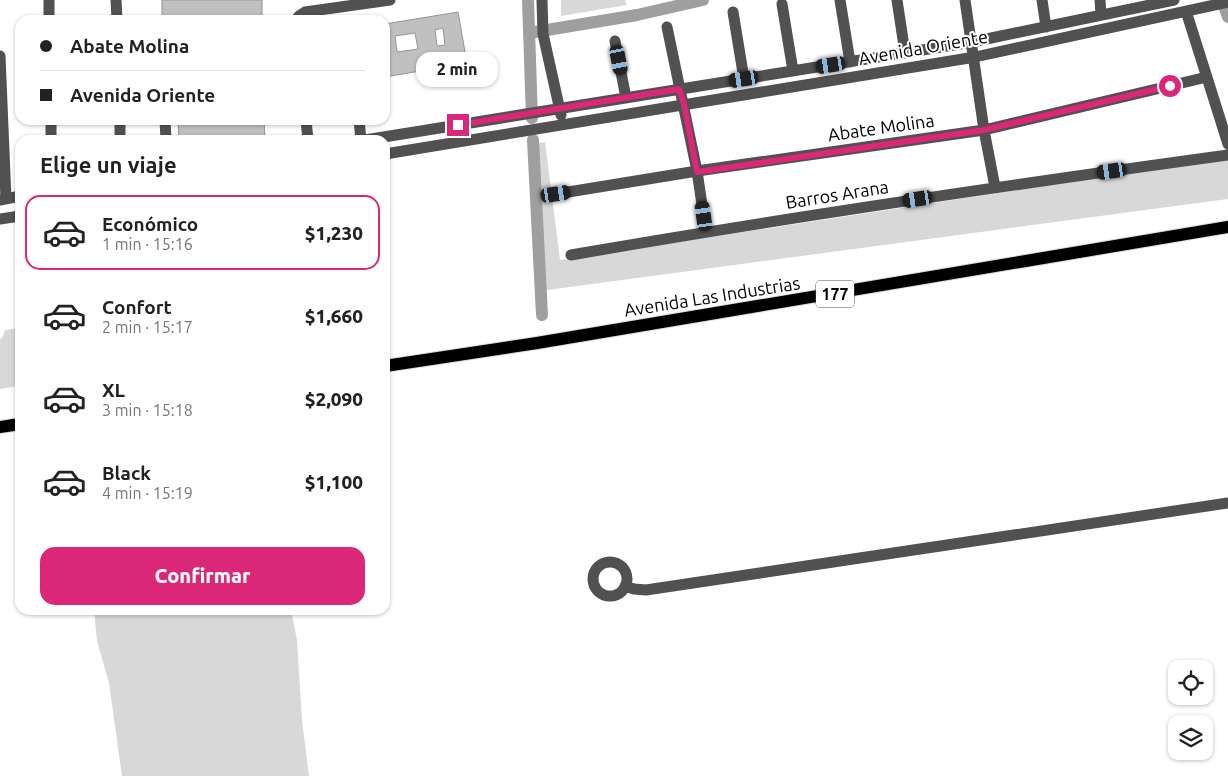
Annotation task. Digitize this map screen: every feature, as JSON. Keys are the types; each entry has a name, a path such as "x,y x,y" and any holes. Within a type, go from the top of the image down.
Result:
{"main road":[{"name":"Avenida Las Industrias","path":"390,365 537,343 1228,227"},
{"name":"Avenida Las Industrias","path":"1133,244 1228,236"},
{"path":"0,427 15,425"}],"street":[{"path":"49,0 49,15"},
{"path":"116,0 117,15"},
{"path":"300,15 305,12 350,3 390,0"},
{"path":"542,0 543,34 562,124"},
{"path":"840,0 850,62"},
{"path":"897,0 905,53"},
{"path":"966,0 984,130 995,187"},
{"path":"1042,0 1046,27"},
{"path":"1100,0 1101,15"},
{"name":"Avenida Oriente","path":"390,136 972,42 1167,1"},
{"name":"Avenida Oriente","path":"390,153 975,57 1228,2"},
{"path":"782,4 793,71"},
{"path":"1186,11 1228,144"},
{"path":"733,12 744,79"},
{"path":"667,27 697,172 706,232"},
{"path":"615,41 626,98"},
{"path":"0,56 3,199"},
{"name":"Abate Molina","path":"556,194 984,130 1207,77"},
{"name":"Barros Arana","path":"571,255 995,187 1228,155"},
{"path":"0,219 15,217"},
{"path":"625,586 646,590 1228,503"}],"shaded area":[{"path":"561,0 625,0 627,5 561,16"},
{"path":"545,142 560,260 1228,158 1228,199 540,291 533,144"},
{"path":"15,329 15,387 0,389 0,339 5,330"},
{"path":"94,615 292,615 297,640 302,720 309,776 122,776 109,683 97,641"}],"building":[{"path":"162,0 262,0 262,15 162,15"},
{"path":"458,12 467,63 390,76 390,23","holes":["443,28 445,45 437,46 435,30","415,33 418,49 397,52 395,36"]},
{"path":"178,125 264,125 265,135 179,135"}],"waterway":[{"path":"528,0 532,118"},
{"path":"529,33 637,15 703,0"},
{"path":"1222,0 1228,17"},
{"path":"533,140 542,315"}],"route":[{"path":"458,125 679,89 684,104 697,172 984,130 1170,86"}]}
